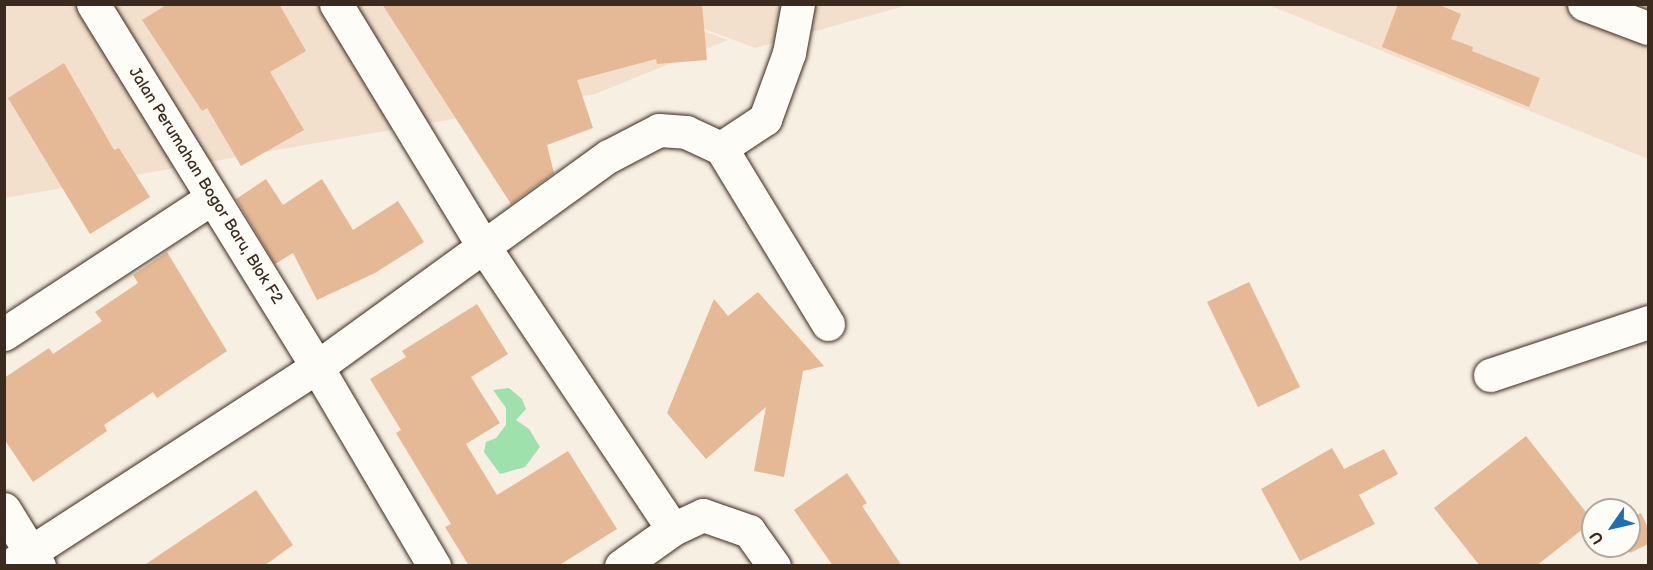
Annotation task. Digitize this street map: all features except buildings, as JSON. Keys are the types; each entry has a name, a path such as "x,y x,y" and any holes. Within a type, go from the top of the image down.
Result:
{"street":[{"name":"Jalan Perumahan Bogor Baru, Blok F2","path":"93,4 317,367 434,566"},
{"path":"336,4 484,247 673,529"},
{"path":"721,148 765,119 789,53 798,4"},
{"path":"1584,4 1648,28"},
{"path":"4,509 26,561 317,367 640,136 674,129 721,148 828,324"},
{"path":"4,334 212,198"},
{"path":"1490,375 1648,322"},
{"path":"621,566 673,529 703,515 718,517 750,531 774,566"}],"shaded area":[{"path":"5,5 630,5 728,40 595,94 5,198"},
{"path":"641,5 908,5 755,48"},
{"path":"1269,5 1648,5 1648,159"}],"green space":[{"path":"509,388 522,399 526,409 516,420 529,429 540,447 525,467 500,474 484,452 486,442 496,438 506,425 506,408 493,390"}]}
